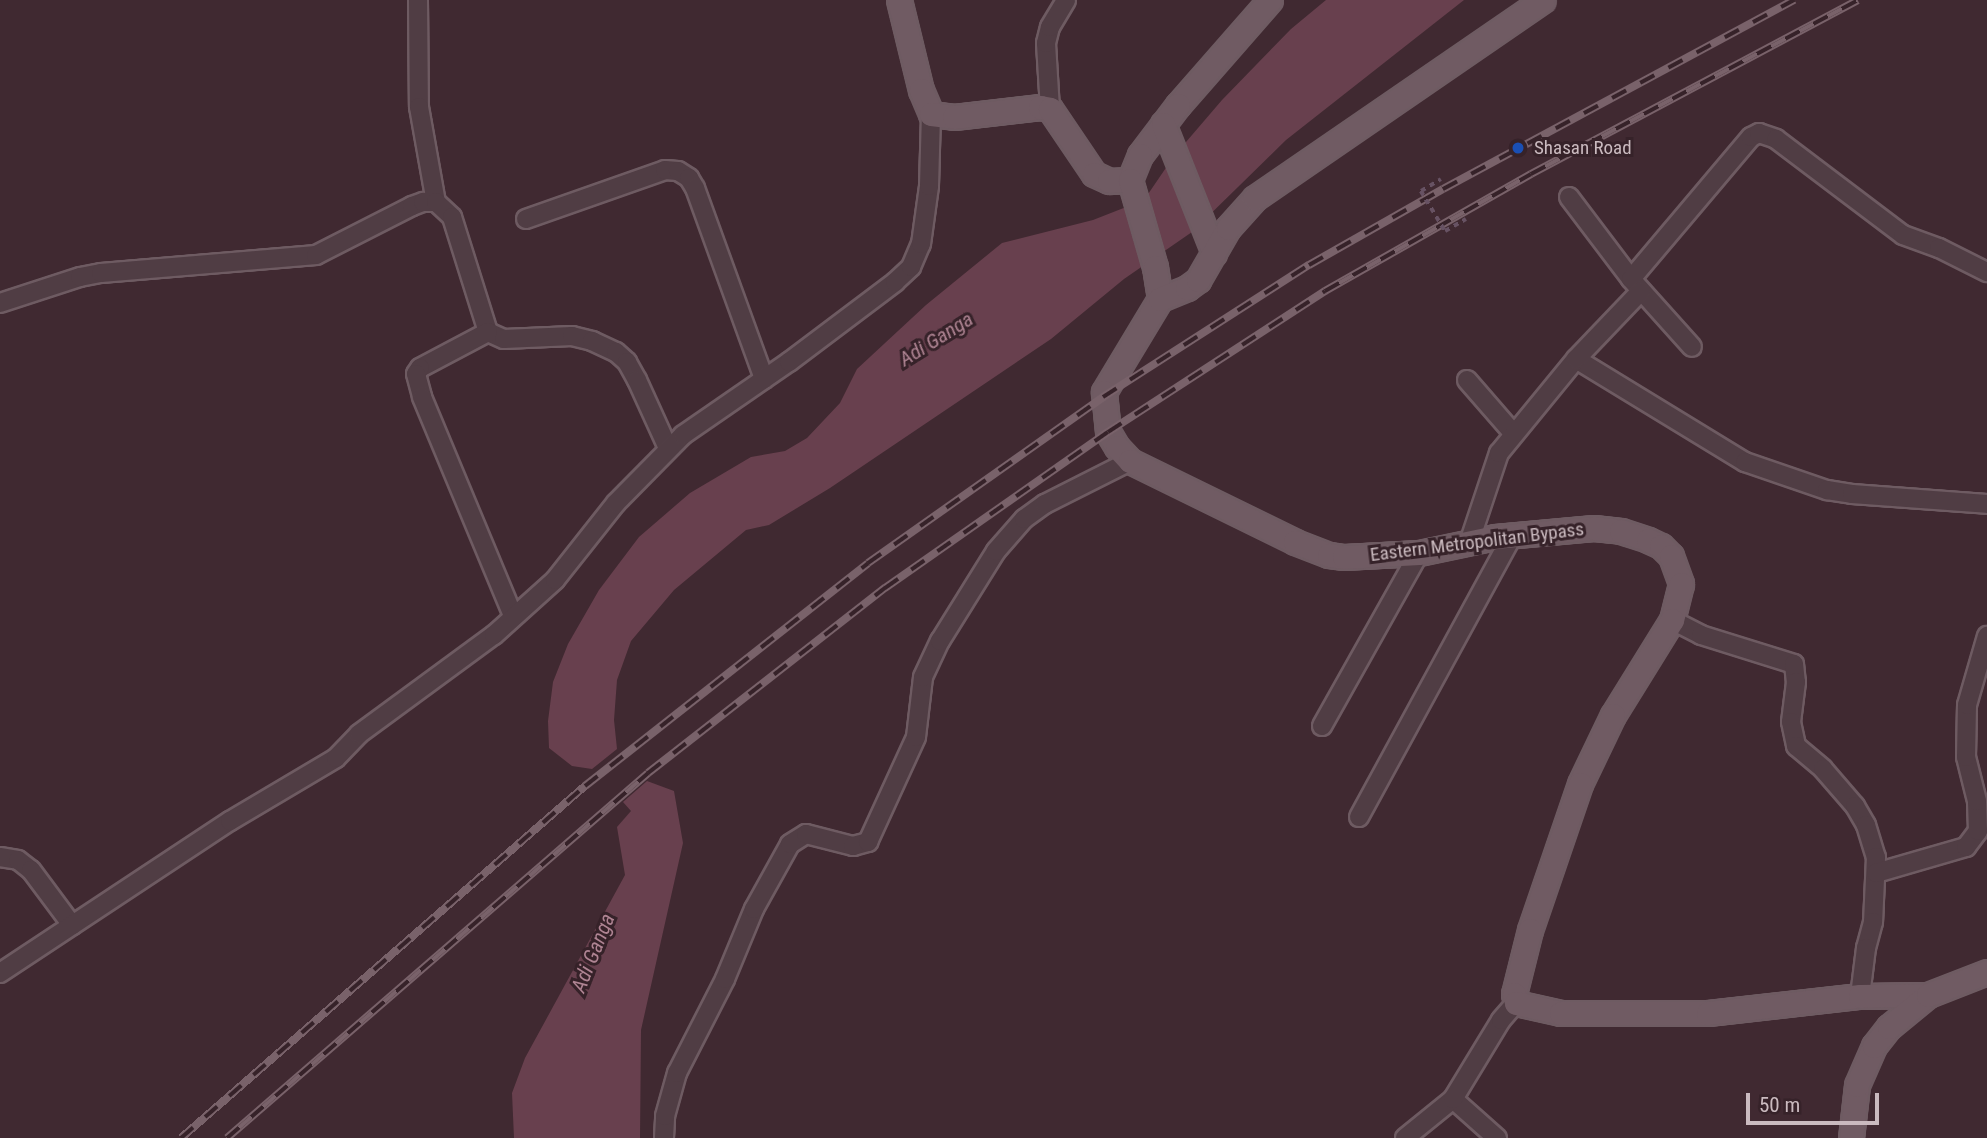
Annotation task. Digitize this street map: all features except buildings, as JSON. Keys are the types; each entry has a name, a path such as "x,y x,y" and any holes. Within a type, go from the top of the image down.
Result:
{"main road":[{"path":"899,0 921,90 931,114 954,117 1040,107 1050,109 1094,174 1133,187"},
{"path":"1270,0 1223,51 1140,155 1133,187 1155,267 1160,299 1187,288 1198,280 1211,246 1255,198 1543,0"},
{"path":"1163,124 1211,246"},
{"name":"Eastern Metropolitan Bypass","path":"1160,299 1104,393 1108,432 1130,461 1295,542 1329,555 1344,557 1419,553 1513,535 1594,528 1620,531 1661,546 1677,567 1681,584 1672,620 1613,715 1580,784 1530,930 1514,994 1516,1003"},
{"path":"1851,1138 1857,1085 1874,1046 1889,1027 1928,995 1987,972"},
{"path":"1516,1003 1561,1013 1708,1013 1860,996 1928,995"}],"street":[{"path":"418,0 419,107 436,202 452,218 488,332 504,339 572,336 592,341 616,352 627,362 637,380 668,448"},
{"path":"1050,109 1046,43 1050,27 1066,0"},
{"path":"0,973 230,821 337,758 359,734 494,635 555,580 616,503 643,478 668,448 911,267 921,244 927,214 931,114"},
{"path":"1469,543 1490,474 1513,433 1636,285 1751,137 1759,133 1776,139 1903,235 1939,248 1987,272"},
{"path":"526,219 665,170 678,171 689,178 695,188 764,379"},
{"path":"1569,197 1636,285 1692,347"},
{"path":"0,303 80,277 101,273 316,255 412,206 436,202"},
{"path":"488,332 420,368 416,374 422,397 513,616"},
{"path":"1576,359 1745,462 1827,490 1987,504"},
{"path":"1467,380 1513,433"},
{"path":"664,1138 665,1116 677,1073 725,979 754,909 790,844 806,834 853,846 868,842 916,737 923,677 951,623 996,551 1010,532 1045,504 1130,461"},
{"path":"1359,817 1513,535"},
{"path":"1322,726 1419,553"},
{"path":"1672,620 1701,635 1794,664 1796,682 1791,722 1796,746 1823,769 1855,806 1872,840 1876,873 1873,922 1866,948 1860,996"},
{"path":"1876,873 1966,848 1978,831 1983,811 1966,757 1967,705 1981,677 1987,636"},
{"path":"0,857 18,860 31,870 72,925"},
{"path":"1405,1138 1453,1100 1500,1020 1516,1003"},
{"path":"1453,1100 1496,1138"}],"path":[{"path":"1441,179 1421,191 1445,231 1466,219"}],"water":[{"name":"Adi Ganga","path":"1326,0 1464,0 1286,140 1192,232 1124,279 1051,339 830,488 769,525 746,530 674,590 631,641 617,680 614,720 617,749 592,769 572,766 549,748 548,721 553,682 568,644 599,590 639,537 690,493 751,457 785,451 807,438 840,403 857,369 926,305 1002,243 1093,220 1144,200 1174,156 1222,100 1291,29"},
{"name":"Adi Ganga","path":"647,781 674,791 683,843 641,1030 640,1138 514,1138 512,1093 525,1058 625,875 617,827 631,811 623,802"}],"railway":[{"path":"181,1138 585,786 868,563 1103,397 1309,265 1443,189 1794,0"},
{"path":"227,1138 648,773 885,588 1108,432 1325,291 1531,174 1858,0"}],"place":[{"name":"Shasan Road","path":"1518,148"}]}
